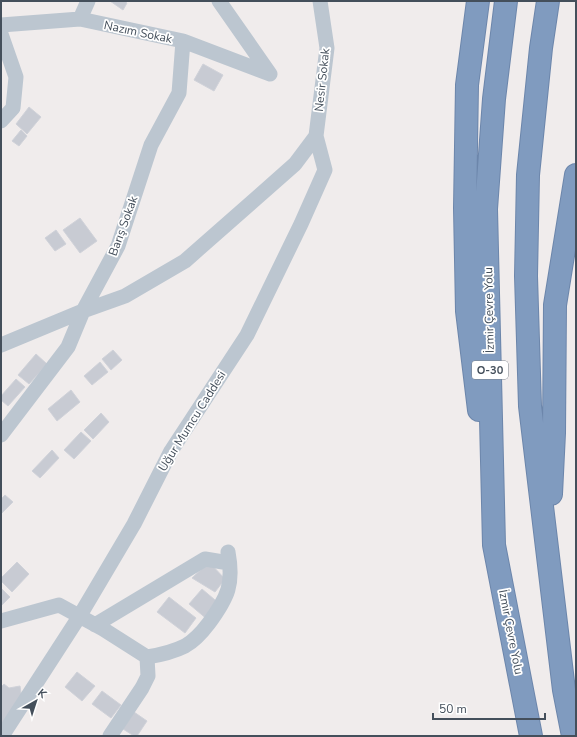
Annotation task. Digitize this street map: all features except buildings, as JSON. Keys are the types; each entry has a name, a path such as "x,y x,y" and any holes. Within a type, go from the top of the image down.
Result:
{"highway":[{"path":"478,1 467,85 464,208 467,311 494,545"},
{"name":"İzmir Çevre Yolu","path":"506,1 494,99 486,210 494,545 531,736"},
{"path":"548,1 541,48 528,175 526,276 530,406 564,690 573,736"},
{"path":"548,555 554,433 555,305 576,175"}],"street":[{"path":"80,19 88,1"},
{"name":"Nazım Sokak","path":"1,25 80,19 183,41 270,74 219,1"},
{"name":"Nesir Sokak","path":"316,136 327,48 320,1"},
{"path":"1,34 16,78 13,108 1,121"},
{"name":"Barış Sokak","path":"1,434 68,347 83,311 118,246 151,145 179,93 183,41"},
{"path":"1,345 83,311 125,296 185,261 294,164 316,136"},
{"name":"Uğur Mumcu Caddesi","path":"2,736 79,617 134,524 171,451 247,335 301,224 325,170 316,136"},
{"path":"1,621 59,605 96,625 147,657 169,653 186,645 205,628 225,602 230,581 228,558 205,559 96,625"},
{"path":"110,736 142,688 148,676 147,657"}]}
